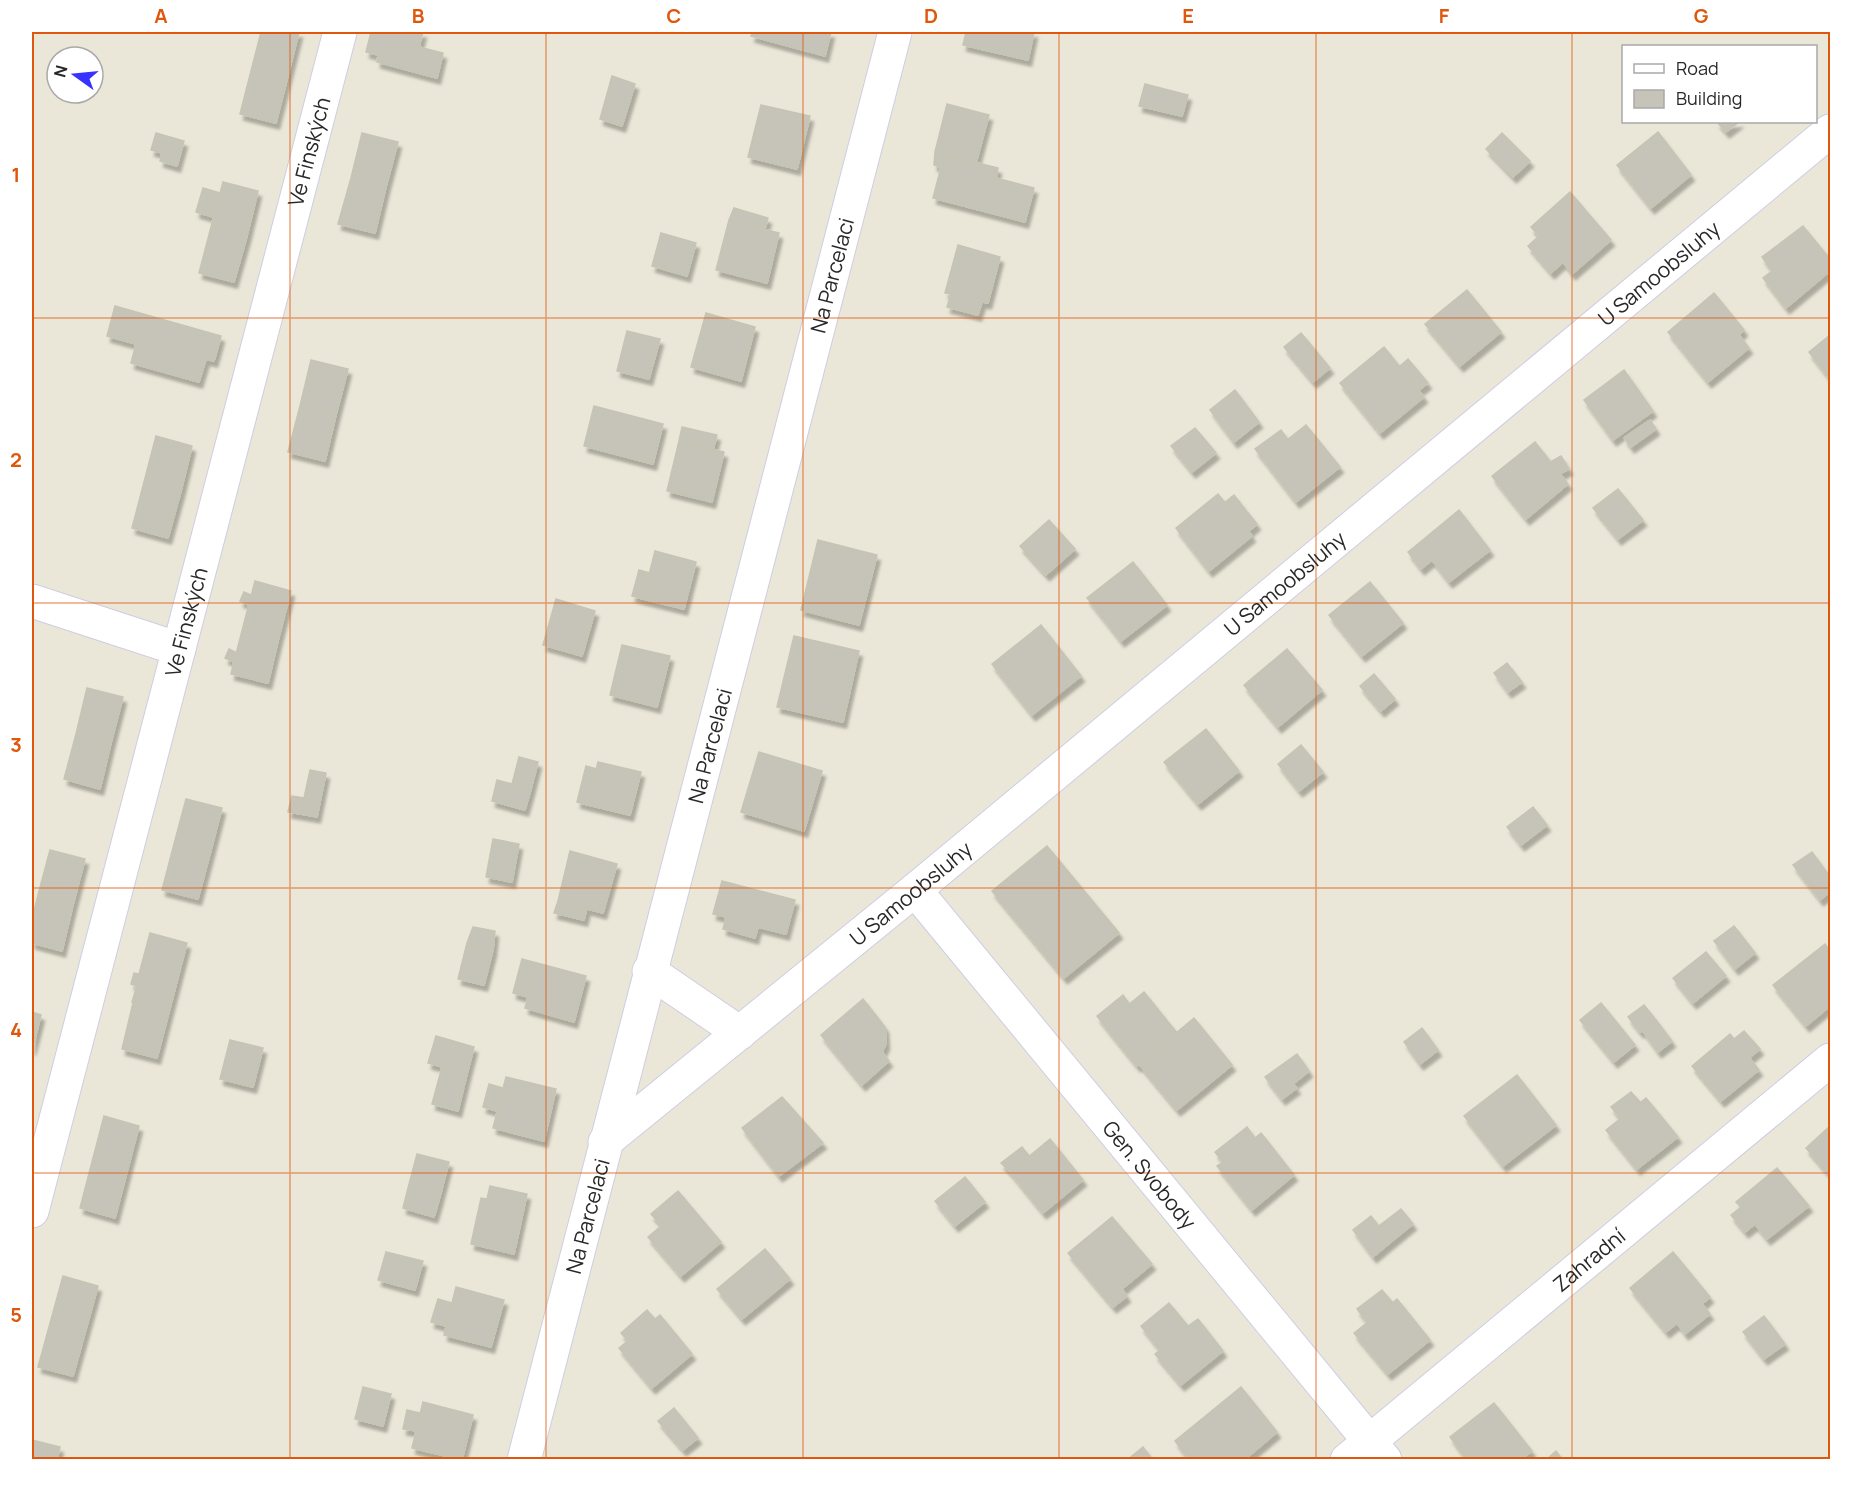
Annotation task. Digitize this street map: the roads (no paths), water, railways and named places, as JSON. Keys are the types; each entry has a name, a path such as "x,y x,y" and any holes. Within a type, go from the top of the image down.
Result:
{"street":[{"name":"Ve Finských","path":"32,1211 340,32"},
{"name":"Na Parcelaci","path":"524,1460 649,971 895,32"},
{"name":"U Samoobsluhy","path":"605,1142 915,890 1830,131"},
{"path":"32,601 180,649"},
{"name":"Gen. Svobody","path":"915,890 1367,1453"},
{"path":"649,971 740,1033"},
{"name":"Zahradní","path":"1367,1453 1830,1060"}]}
